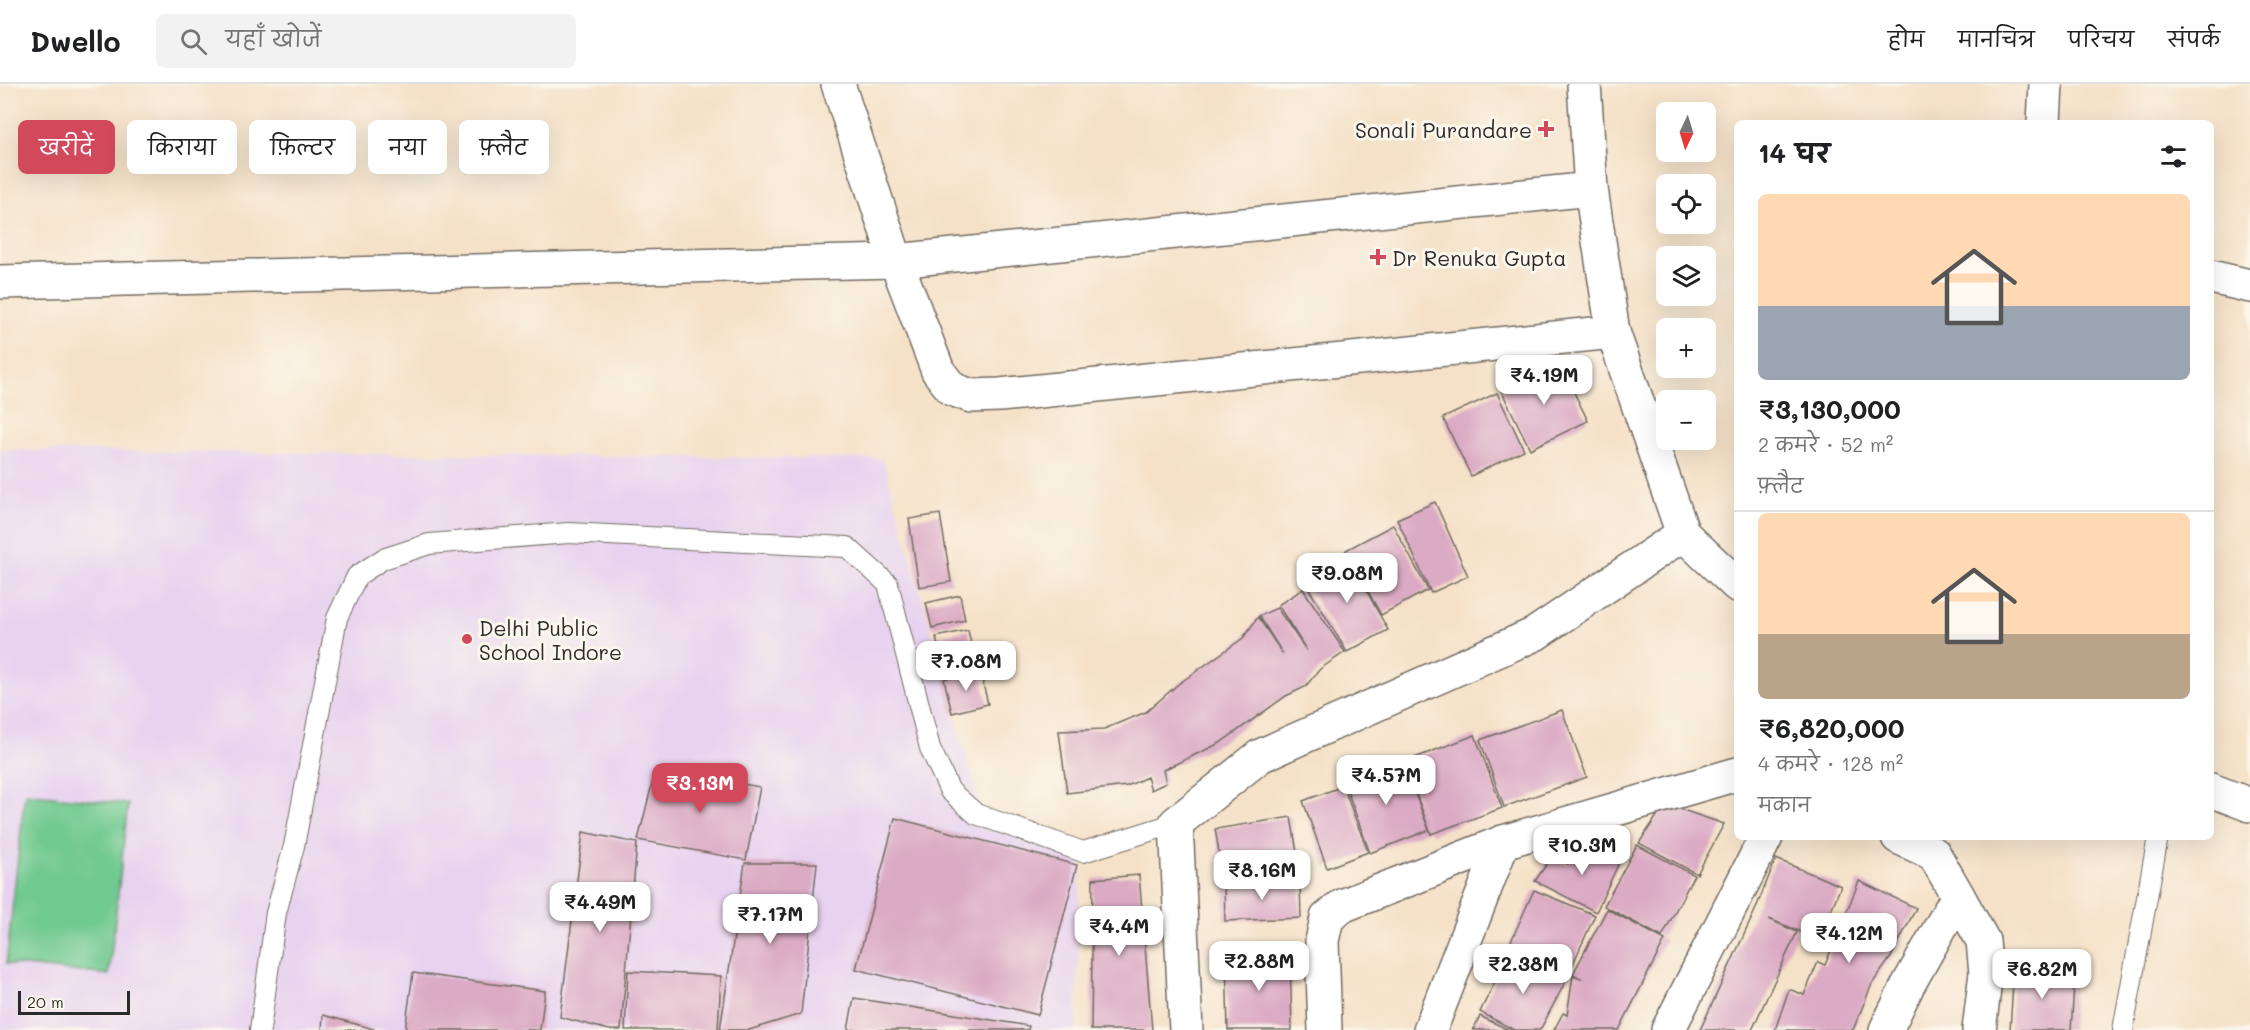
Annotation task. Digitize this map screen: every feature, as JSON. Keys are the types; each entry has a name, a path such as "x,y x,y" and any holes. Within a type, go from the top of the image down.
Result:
{"street":[{"path":"838,84 896,261 938,371 952,389 970,396 1000,395 1613,332"},
{"path":"1584,84 1591,189 1613,332 1683,534 1734,582"},
{"path":"2044,120 2046,84"},
{"path":"0,282 896,261 1591,189"},
{"path":"2214,278 2250,286"},
{"path":"1186,1030 1176,823 1260,756 1534,634 1683,534"},
{"path":"1325,1030 1322,941 1327,918 1342,906 1503,842 1734,775"},
{"path":"2214,791 2250,805"},
{"path":"1668,1030 1764,840"},
{"path":"1904,840 1934,854 1983,941 1986,973 1979,1030"},
{"path":"1430,1030 1503,842"},
{"path":"1886,1030 1908,985 1958,896"}],"lane":[{"path":"260,1030 276,913 294,846 337,618 357,576 383,559 429,544 569,533 847,547 888,584 930,748 950,791 976,814 1083,852 1176,823"},
{"path":"2123,1030 2157,840"}],"shaded area":[{"name":"Delhi Public School Indore","path":"0,450 883,459 984,819 1081,857 1076,1030 0,1030"}],"green space":[{"path":"25,793 128,804 109,975 6,964"}],"building":[{"path":"1559,362 1588,421 1530,449 1501,390"},
{"path":"1497,393 1524,450 1471,476 1443,418"},
{"path":"1435,502 1468,576 1431,593 1397,519"},
{"path":"940,514 951,582 919,587 909,519"},
{"path":"1393,525 1428,590 1381,615 1346,550"},
{"path":"1345,552 1388,630 1347,652 1306,584"},
{"path":"1303,589 1345,652 1320,669 1305,687 1286,696 1220,743 1163,770 1166,783 1151,790 1147,777 1127,786 1067,793 1059,731 1104,729 1146,712 1177,685 1243,638 1258,617 1283,654 1259,616 1277,608 1307,651 1278,605"},
{"path":"960,595 965,620 932,628 926,603"},
{"path":"968,630 974,658 942,665 936,637"},
{"path":"980,671 988,704 952,713 944,679"},
{"path":"1562,710 1587,777 1504,807 1480,740"},
{"path":"1475,735 1502,808 1431,834 1404,762"},
{"path":"1402,760 1429,830 1370,853 1344,782"},
{"path":"656,768 760,787 746,860 638,840"},
{"path":"1343,786 1368,852 1327,868 1303,801"},
{"path":"1665,804 1724,824 1697,874 1639,843"},
{"path":"1291,817 1300,870 1224,882 1215,829"},
{"path":"895,818 1077,865 1038,1015 856,969"},
{"path":"583,832 637,843 621,1030 609,1030 560,1017"},
{"path":"1602,843 1624,852 1596,912 1535,881 1553,855 1568,864 1574,854 1595,858"},
{"path":"1637,845 1694,875 1662,937 1604,906"},
{"path":"1776,859 1841,886 1819,939 1769,919 1797,932 1752,1030 1700,1030 1754,913"},
{"path":"745,863 817,863 801,1014 749,1030 720,1030"},
{"path":"1139,875 1152,1030 1091,1030 1093,879"},
{"path":"1859,881 1916,908 1891,957 1872,984 1853,1030 1775,1030 1789,989 1804,995 1818,962 1825,965"},
{"path":"1300,882 1301,918 1225,921 1224,884"},
{"path":"1534,890 1595,915 1568,975 1507,950"},
{"path":"1607,909 1665,940 1619,1030 1554,1030 1563,1013 1567,1015 1573,976 1582,979 1573,974"},
{"path":"1290,954 1292,1030 1228,1030 1226,956"},
{"path":"1509,954 1568,977 1540,1030 1514,1030 1480,1012"},
{"path":"2014,968 2075,972 2071,1030 2010,1030"},
{"path":"628,971 721,976 718,1030 625,1030"},
{"path":"413,973 545,991 540,1030 405,1030"},
{"path":"854,998 1029,1026 1028,1030 848,1030"},
{"path":"323,1015 374,1029 374,1030 322,1030"},
{"path":"1480,1016 1509,1030 1473,1030"}],"place":[{"name":"Sonali Purandare","path":"1546,129"},
{"name":"Dr Renuka Gupta","path":"1378,257"},
{"name":"Delhi Public School Indore","path":"467,639"}]}
